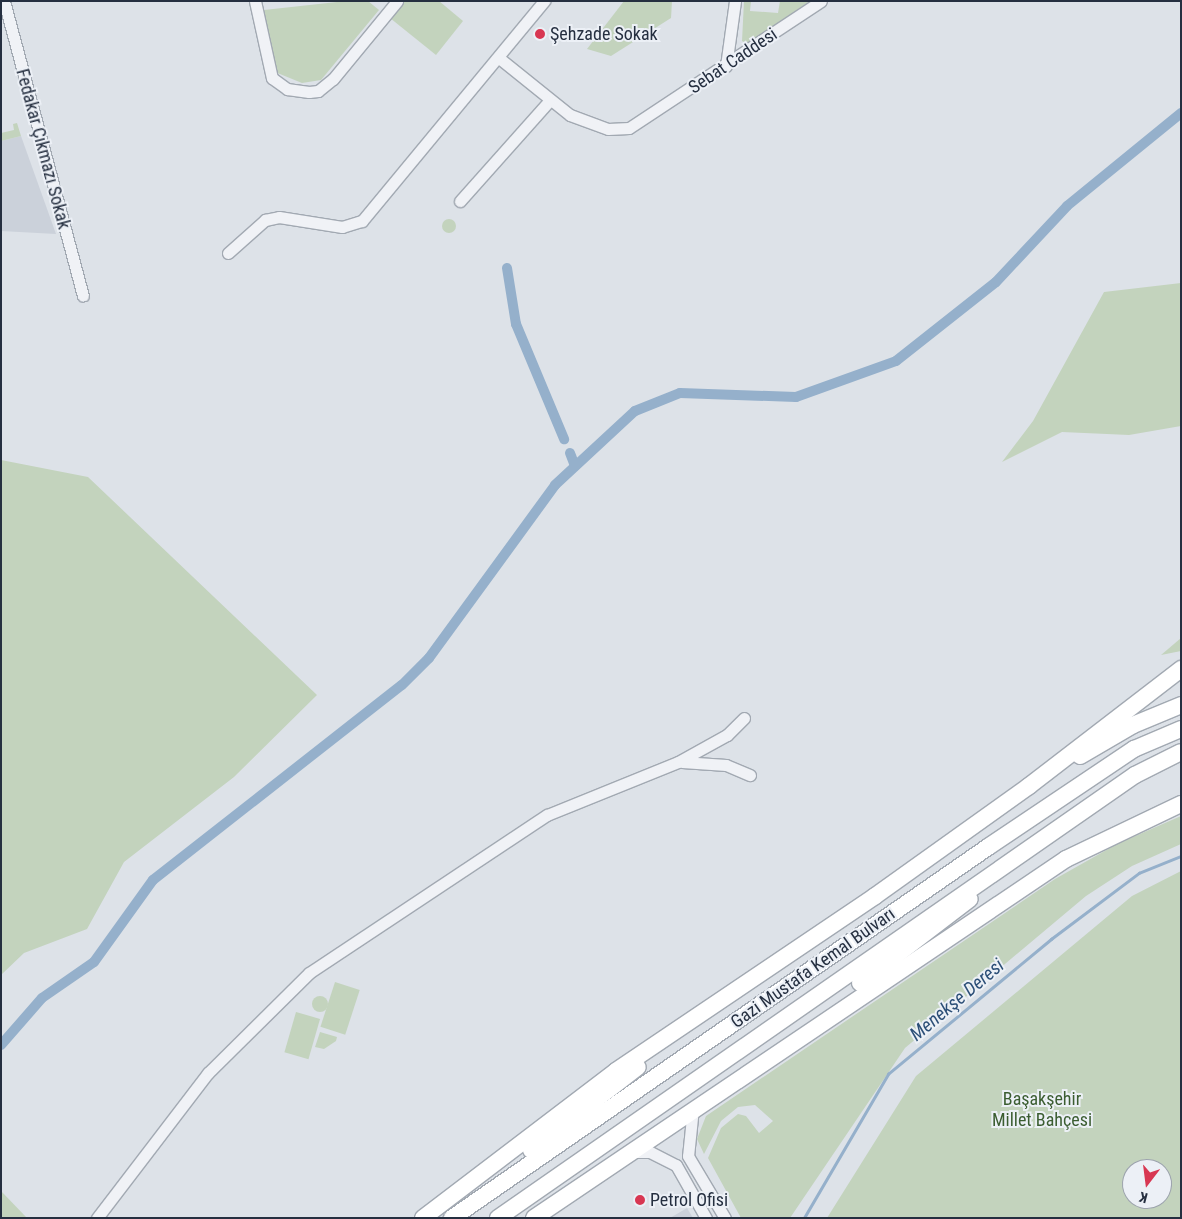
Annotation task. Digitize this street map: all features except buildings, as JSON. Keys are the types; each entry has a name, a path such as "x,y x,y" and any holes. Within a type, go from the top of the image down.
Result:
{"highway":[{"path":"423,1218 616,1071 712,1007 1029,786 1181,669"},
{"path":"1029,786 1133,725 1181,705"},
{"name":"Gazi Mustafa Kemal Bulvarı","path":"455,1215 988,847 1134,749 1181,729"},
{"name":"Gazi Mustafa Kemal Bulvarı","path":"498,1218 1028,848 1135,775 1181,752"},
{"path":"534,1218 693,1106 1066,859 1181,804"},
{"path":"693,1106 950,917 1028,848"},
{"path":"455,1215 507,1168 712,1007"}],"street":[{"name":"Fedakar Çıkmazı Sokak","path":"4,1 83,296"},
{"path":"255,1 272,78 288,89 309,92 318,91 333,79 396,1"},
{"path":"228,253 254,226 279,217 342,227 362,221 499,58 544,1"},
{"path":"726,66 735,1"},
{"name":"Sebat Caddesi","path":"549,101 582,121 608,129 645,121 821,1"},
{"path":"460,201 549,101 499,58"},
{"path":"97,1218 208,1073 309,973 547,815 678,762 727,735 744,718"},
{"path":"678,762 726,765 750,775"},
{"path":"693,1106 688,1156 725,1218"},
{"path":"627,1152 650,1152 676,1164 706,1218"}],"shaded area":[{"path":"21,136 56,234 1,231 1,141"},
{"path":"687,1208 693,1218 670,1218"}],"green space":[{"path":"346,1 368,1 379,10 321,80 302,83 275,72 264,10"},
{"path":"404,1 439,1 463,21 436,55 390,18"},
{"path":"624,1 672,1 671,18 611,56 587,49"},
{"path":"744,1 751,1 750,11 778,13 780,1 810,1 747,44 742,41"},
{"path":"17,123 21,136 1,141 1,133 14,130 13,124"},
{"path":"449,219 454,221 456,226 454,231 449,233 444,231 442,226 444,221"},
{"path":"1181,283 1181,426 1129,435 1062,432 1002,462 1033,421 1104,292"},
{"path":"1,460 88,477 317,695 234,777 124,862 87,929 24,953 1,975"},
{"path":"1181,638 1181,651 1161,655"},
{"path":"1181,816 1181,844 1132,866 1086,896 905,1048 790,1218 741,1218 708,1158 721,1128 738,1114 746,1116 759,1133 773,1121 755,1105 738,1107 721,1121 704,1154 697,1139 706,1116 1055,879 1117,844"},
{"name":"Başakşehir Millet Bahçesi","path":"1181,871 1181,1218 827,1218 916,1076 1132,896"},
{"path":"335,982 360,990 345,1035 320,1027"},
{"path":"317,996 323,996 328,1001 326,1010 317,1012 312,1007 312,1001"},
{"path":"296,1012 320,1019 308,1059 284,1052"},
{"path":"320,1032 337,1037 336,1041 324,1049 315,1047"},
{"path":"1,1191 27,1218 1,1218"}],"waterway":[{"path":"1,1045 42,998 94,962 153,880 402,685 429,658 555,485 635,411 680,393 796,397 896,361 996,282 1067,206 1181,113"},
{"path":"507,268 516,324 564,439"},
{"path":"570,453 575,466"},
{"name":"Menekşe Deresi","path":"804,1218 888,1074 1051,939 1139,873 1181,856"}],"place":[{"name":"Şehzade Sokak","path":"540,34"},
{"name":"Petrol Ofisi","path":"640,1200"}]}
